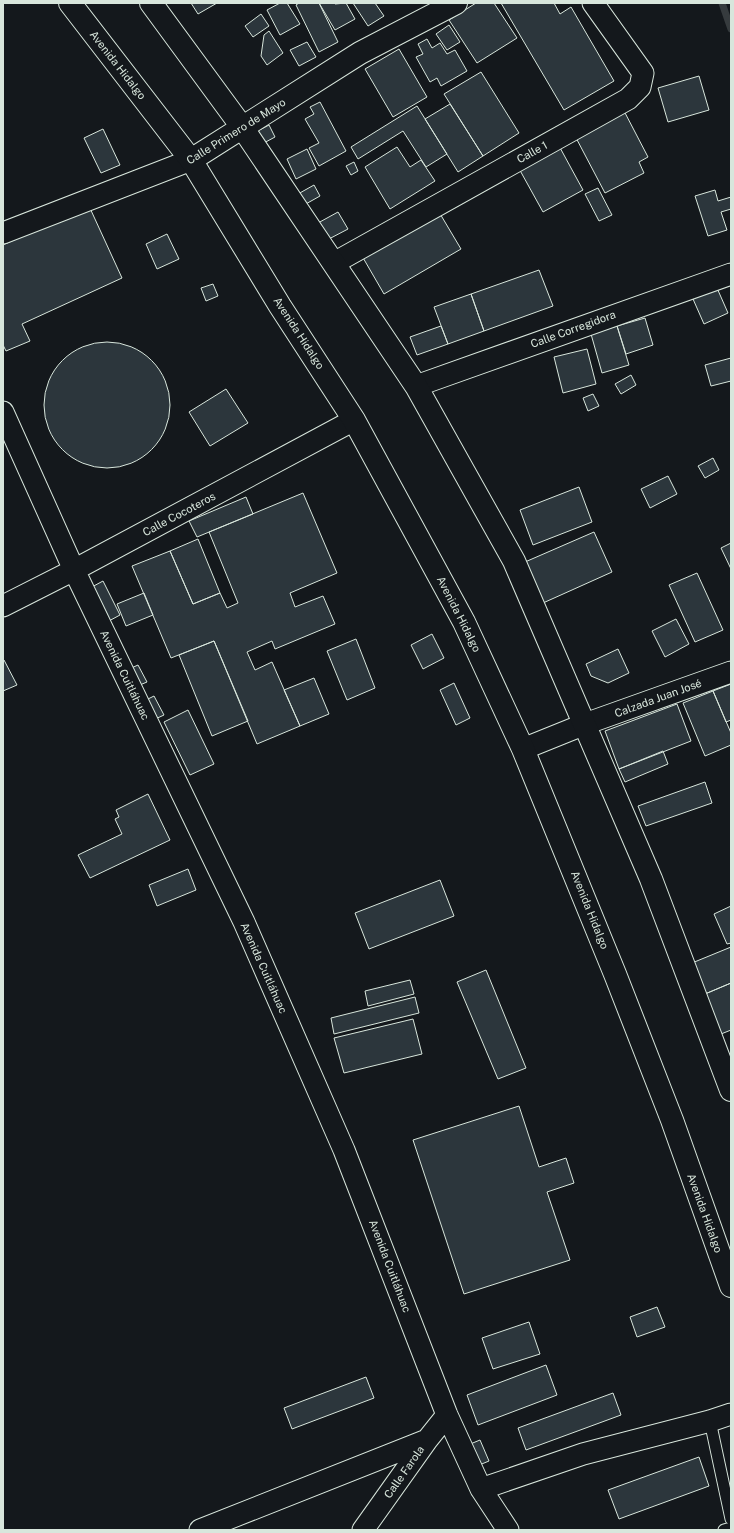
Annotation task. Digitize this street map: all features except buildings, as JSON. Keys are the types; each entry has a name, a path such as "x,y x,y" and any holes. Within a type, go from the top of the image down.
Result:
{"main road":[{"name":"Avenida Hidalgo","path":"70,3 191,160 280,306 354,420 464,622 523,749 616,974 672,1120 731,1286"},
{"path":"151,3 242,127 416,386 514,561 651,879 726,1060 731,1090"},
{"name":"Calle Primero de Mayo","path":"191,160 360,53 456,3"}],"street":[{"name":"Calle 1","path":"334,263 628,99 640,87 643,73 593,3"},
{"name":"Calle Primero de Mayo","path":"3,233 191,160"},
{"name":"Calle Corregidora","path":"416,386 731,274"},
{"name":"Avenida Cuitláhuac","path":"3,412 74,570 244,922 341,1143 447,1415 481,1489 508,1530"},
{"name":"Calle Cocoteros","path":"3,606 74,570 354,420"},
{"name":"Calzada Juan José","path":"523,749 585,724 731,672"},
{"path":"481,1489 583,1454 710,1421 731,1414"},
{"name":"Calle Farola","path":"363,1530 427,1440 447,1415"},
{"path":"200,1530 427,1440"}],"lane":[{"path":"710,1421 731,1519"},
{"path":"724,1530 731,1528"}],"waterway":[{"path":"722,3 731,29"}]}
